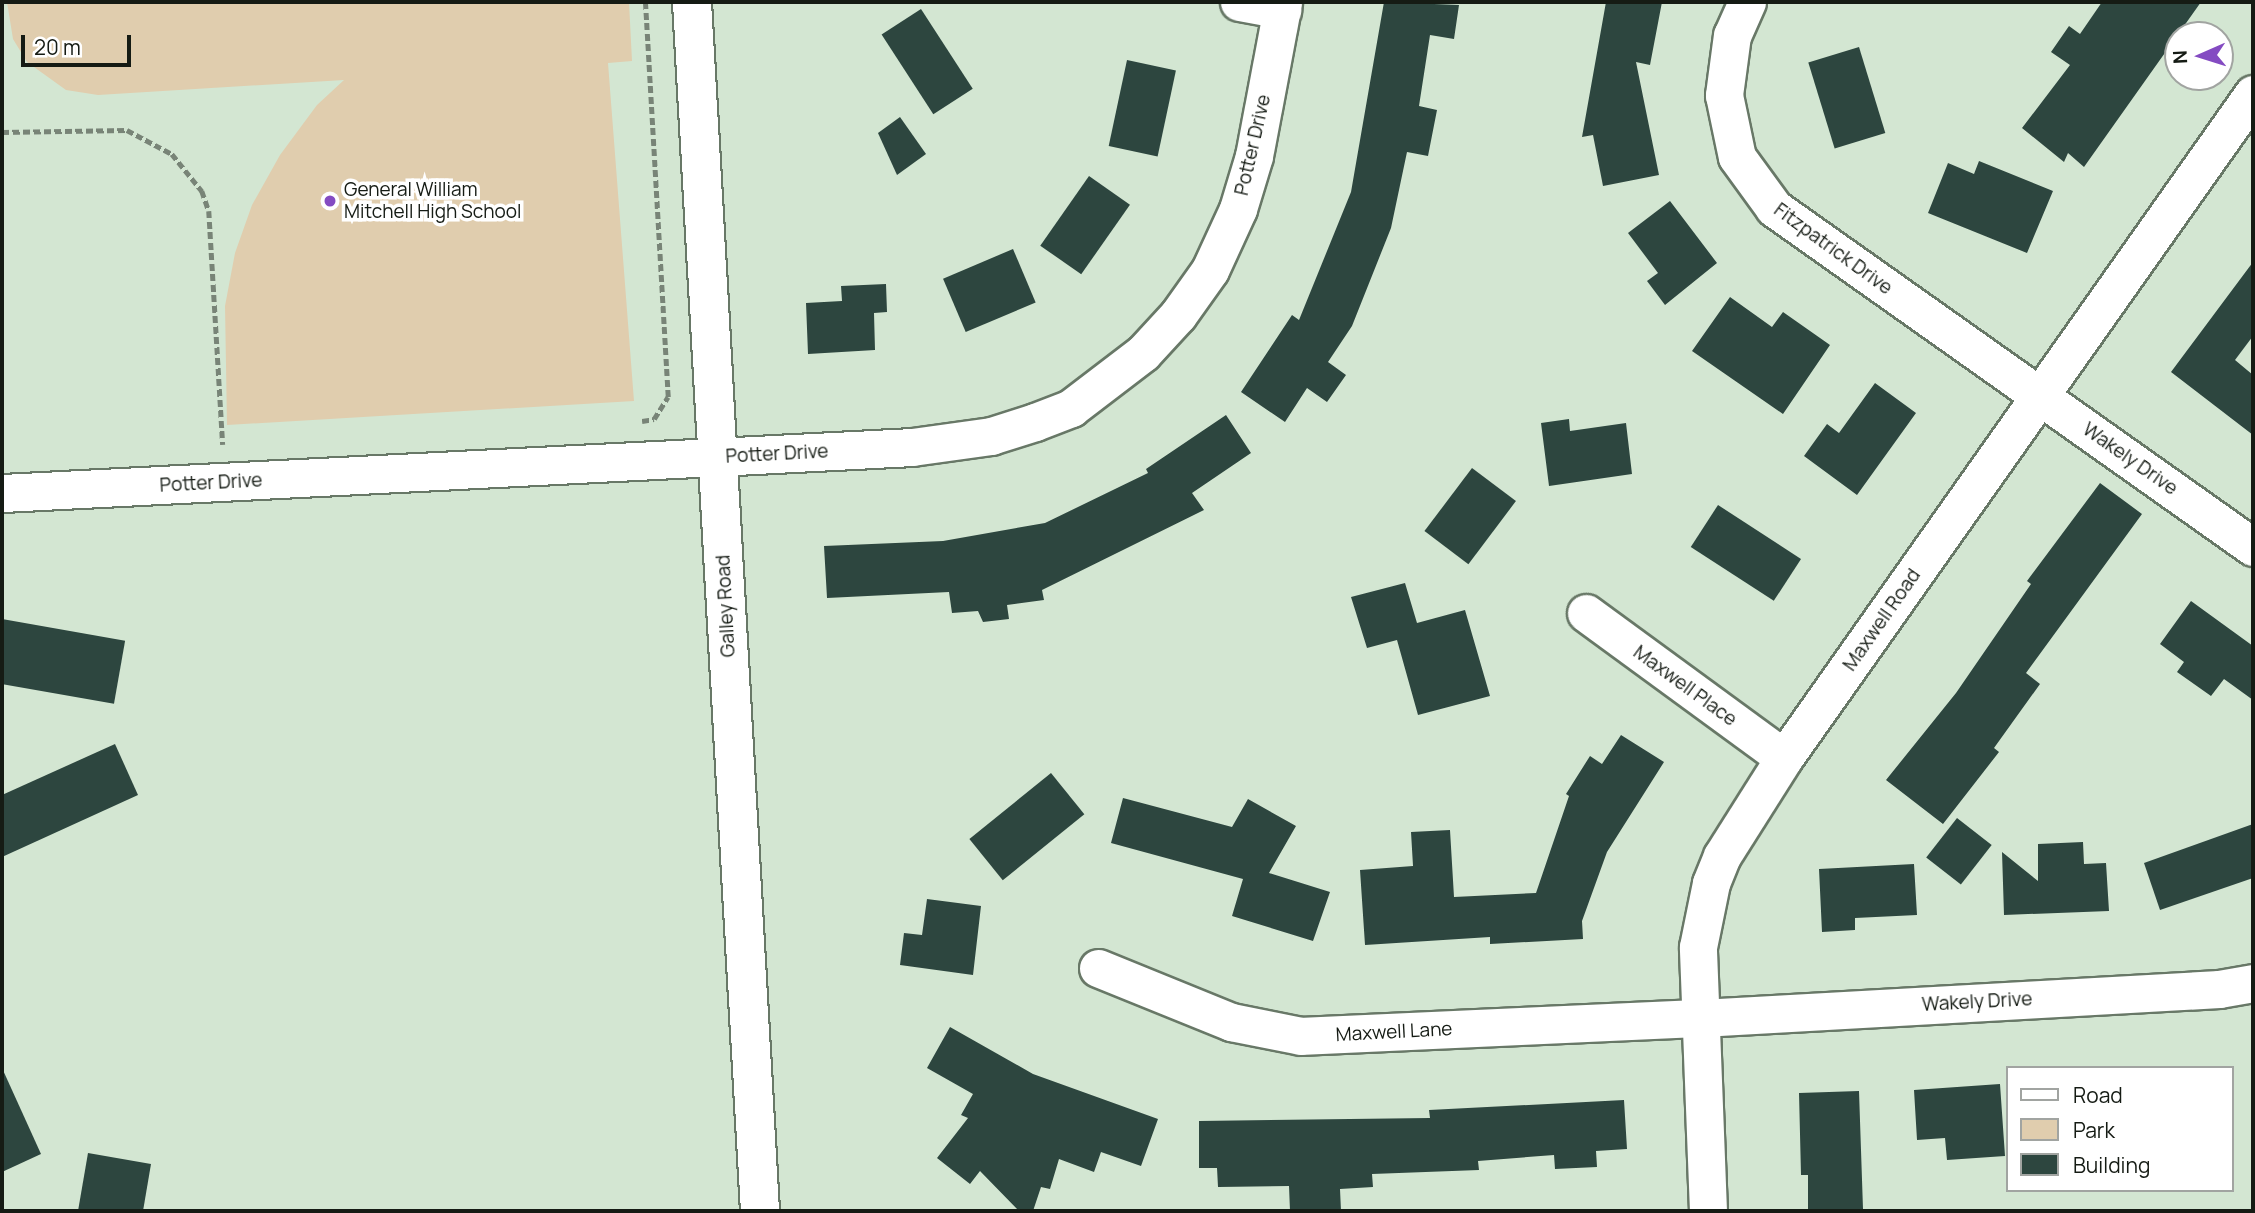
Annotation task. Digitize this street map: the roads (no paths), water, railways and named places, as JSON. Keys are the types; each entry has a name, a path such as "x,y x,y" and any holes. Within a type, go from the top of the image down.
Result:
{"main road":[{"name":"Galley Road","path":"692,2 760,1211"}],"street":[{"path":"1239,2 1283,6"},
{"name":"Fitzpatrick Drive","path":"1747,2 1732,35 1724,95 1737,157 1754,184 1774,208 2040,396"},
{"name":"Potter Drive","path":"2,493 718,458 954,443 1047,417 1104,386 1178,315 1215,258 1238,209 1254,156 1283,6"},
{"name":"Maxwell Road","path":"1708,1211 1699,947 1711,883 1735,832 1784,758 2253,94"},
{"name":"Wakely Drive","path":"2040,396 2253,547"},
{"name":"Maxwell Place","path":"1586,612 1784,758"},
{"name":"Maxwell Lane","path":"1098,968 1231,1022 1301,1036 1701,1018"},
{"name":"Wakely Drive","path":"1701,1018 2219,989 2253,983"}],"place":[{"name":"General William Mitchell High School","path":"330,201"}]}
